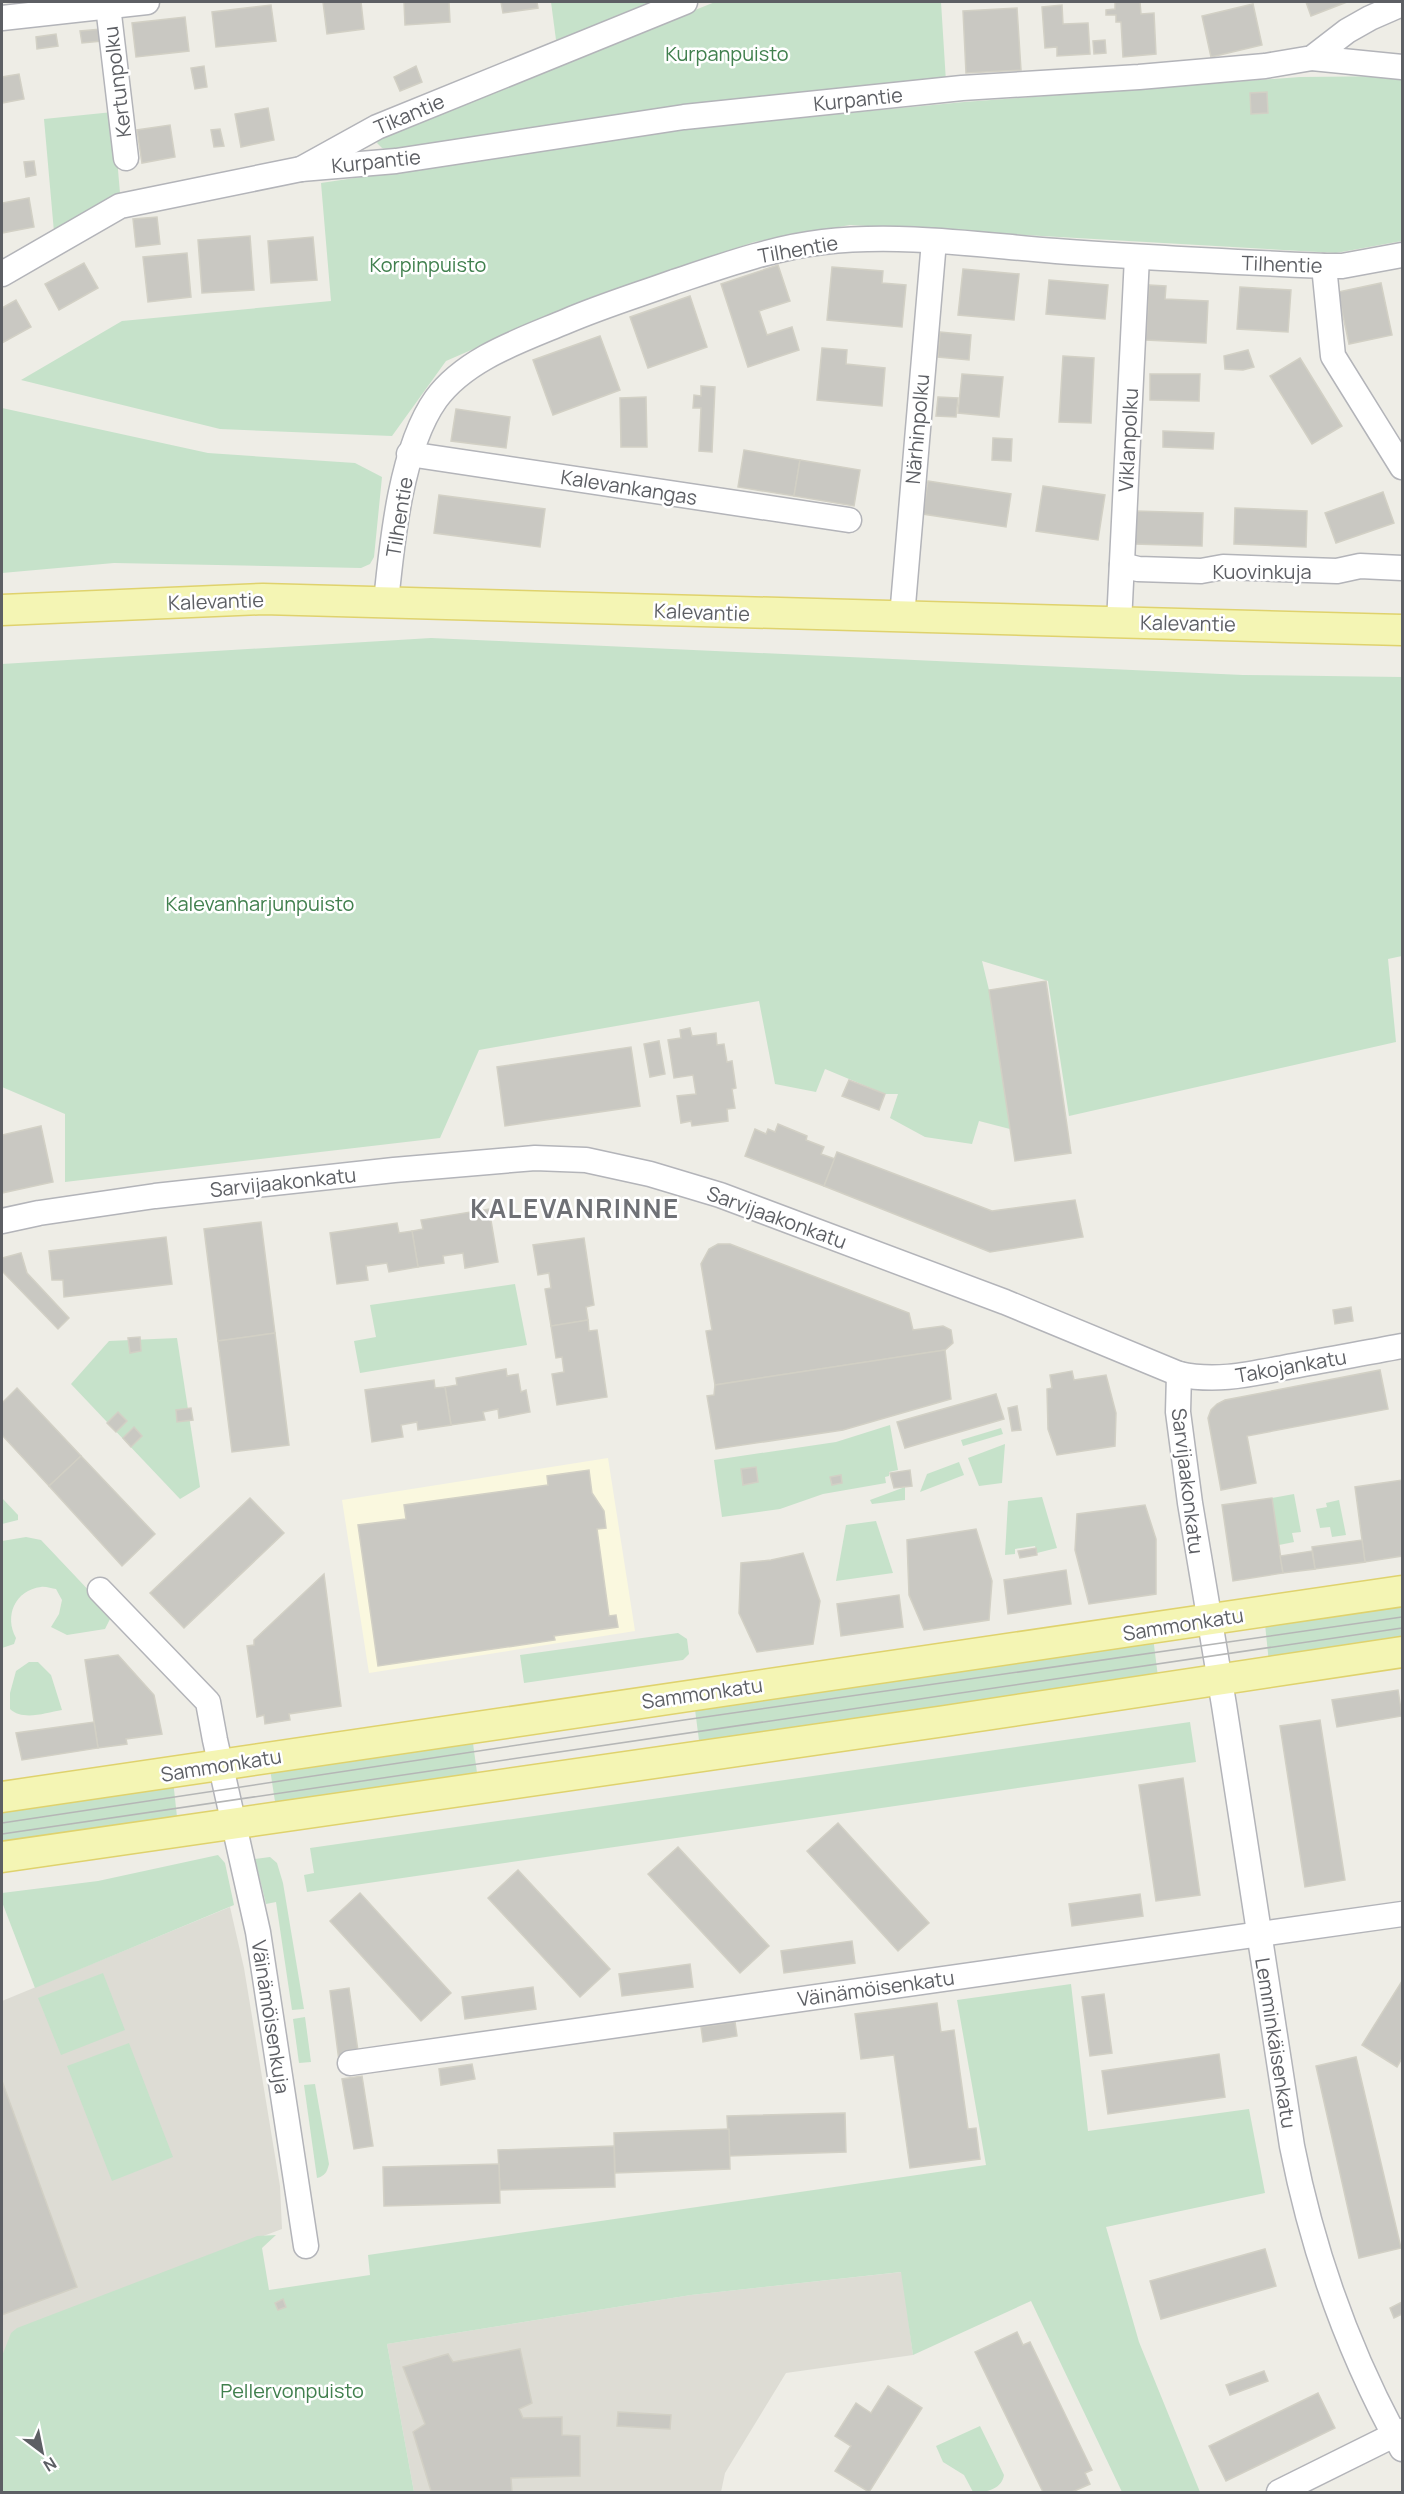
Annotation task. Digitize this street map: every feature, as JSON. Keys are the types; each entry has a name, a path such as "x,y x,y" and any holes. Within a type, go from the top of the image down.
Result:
{"main road":[{"name":"Kalevantie","path":"2,610 241,599 1402,630"},
{"name":"Sammonkatu","path":"2,1797 223,1778 1402,1591"},
{"path":"2,1857 945,1721 1402,1652"}],"street":[{"path":"2,18 147,2"},
{"name":"Tikantie","path":"2,274 120,206 301,169 376,127 685,2"},
{"name":"Kurpantie","path":"301,169 396,161 684,117 962,88 1139,77 1265,66 1312,58 1354,27 1402,4"},
{"name":"Kertunpolku","path":"108,6 126,158"},
{"path":"1312,58 1402,68"},
{"name":"Tilhentie","path":"386,602 409,454 419,428 435,401 459,374 483,359 590,311 714,269 777,251 821,242 866,239 934,242 1137,257 1324,266 1342,266 1402,255"},
{"name":"Närhinpolku","path":"902,617 934,242"},
{"name":"Viklanpolku","path":"1119,622 1137,257"},
{"path":"1324,266 1333,356 1402,467"},
{"name":"Kalevankangas","path":"409,454 849,520"},
{"name":"Kuovinkuja","path":"1122,565 1138,569 1201,571 1223,567 1337,571 1360,566 1402,568"},
{"name":"Sarvijaakonkatu","path":"2,1221 39,1213 155,1196 394,1170 535,1158 586,1160 650,1174 720,1195 1005,1302 1179,1374 1180,1431 1208,1620"},
{"name":"Takojankatu","path":"1179,1374 1205,1379 1239,1376 1402,1346"},
{"name":"Väinämöisenkuja","path":"100,1590 208,1702 258,1932 306,2246"},
{"name":"Lemminkäisenkatu","path":"1208,1620 1220,1679 1290,2135 1304,2205 1341,2321 1367,2380 1400,2439"},
{"name":"Väinämöisenkatu","path":"350,2063 1402,1914"},
{"path":"1279,2493 1400,2439"}],"shaded area":[{"path":"608,1458 635,1631 369,1673 342,1500"},
{"path":"230,1907 244,1968 280,2186 282,2229 258,2238 2,2385 2,2001"},
{"path":"902,2272 913,2355 786,2373 725,2473 721,2492 414,2492 387,2344 691,2295"}],"green space":[{"path":"551,2 657,2 556,40"},
{"name":"Kurpanpuisto","path":"715,2 941,2 946,82 396,151 382,148 377,143 381,136"},
{"name":"Korpinpuisto","path":"1402,76 1402,241 1336,253 850,225 754,242 597,295 446,361 392,436 220,429 21,380 122,321 331,301 321,183 691,128 964,102 1300,77"},
{"path":"113,112 120,193 54,232 44,119"},
{"path":"2,408 208,453 355,463 382,477 374,557 370,564 361,568 114,563 2,573"},
{"name":"Kalevanharjunpuisto","path":"431,638 1243,675 1402,677 1402,956 1388,959 1396,1042 1069,1116 1048,981 982,961 989,990 1010,1129 979,1121 972,1144 925,1137 890,1118 898,1094 885,1094 825,1069 816,1092 775,1084 759,1001 479,1050 440,1138 65,1182 65,1114 2,1087 2,664"},
{"path":"515,1284 527,1345 360,1373 354,1341 376,1337 370,1305"},
{"path":"177,1338 200,1487 180,1499 71,1384 109,1341"},
{"path":"890,1425 898,1470 889,1472 889,1476 885,1477 886,1483 823,1494 780,1509 722,1517 714,1460 836,1442"},
{"path":"1001,1428 1003,1434 963,1446 961,1440"},
{"path":"1005,1444 1002,1483 979,1486 968,1458"},
{"path":"959,1462 964,1475 920,1492 927,1474"},
{"path":"905,1487 905,1500 872,1504 870,1500"},
{"path":"1294,1494 1301,1532 1292,1533 1294,1542 1279,1545 1272,1498"},
{"path":"1042,1497 1057,1548 1037,1553 1035,1546 1015,1549 1015,1554 1005,1555 1008,1501"},
{"path":"2,1498 18,1515 18,1520 2,1524"},
{"path":"1339,1500 1346,1535 1332,1537 1330,1527 1320,1528 1316,1509 1327,1507 1326,1503"},
{"path":"876,1521 893,1573 836,1581 846,1525"},
{"path":"26,1537 41,1540 112,1615 105,1629 67,1635 51,1627 59,1614 62,1600 56,1589 41,1587 24,1593 14,1605 11,1621 16,1638 14,1644 2,1648 2,1541"},
{"path":"1402,1604 1402,1644 1269,1663 1265,1624"},
{"path":"678,1633 687,1639 689,1654 683,1660 524,1683 520,1655"},
{"path":"1153,1637 1158,1677 700,1748 694,1702"},
{"path":"29,1662 38,1662 51,1675 62,1710 21,1715 10,1709 10,1693 16,1671"},
{"path":"1190,1722 1196,1762 307,1892 304,1875 314,1873 310,1848"},
{"path":"472,1736 478,1780 276,1808 270,1769"},
{"path":"173,1780 178,1826 2,1852 2,1805"},
{"path":"218,1855 225,1863 234,1905 35,1988 2,1902 2,1893 98,1881"},
{"path":"270,1857 277,1863 283,1883 304,2009 292,2010 276,1902 266,1904 255,1859"},
{"path":"103,1973 125,2030 61,2055 38,1998"},
{"name":"Pellervonpuisto","path":"1071,1984 1088,2131 1249,2109 1265,2193 1106,2227 1139,2342 1200,2492 1122,2492 1031,2301 913,2355 901,2272 691,2295 387,2344 414,2492 2,2492 2,2356 11,2333 17,2328 257,2236 276,2235 262,2248 269,2290 370,2275 368,2255 986,2165 957,2000"},
{"path":"305,2017 311,2062 299,2063 293,2019"},
{"path":"129,2043 173,2157 112,2181 67,2066"},
{"path":"315,2084 329,2164 325,2173 317,2178 304,2085"},
{"path":"980,2426 1004,2475 997,2487 983,2492 973,2492 964,2475 943,2462 936,2446"}],"building":[{"path":"323,2 361,2 364,29 327,34"},
{"path":"404,2 449,2 450,22 405,25"},
{"path":"501,2 537,2 538,8 503,13"},
{"path":"1115,2 1140,2 1141,14 1154,13 1156,54 1123,57 1121,22 1116,22 1116,15 1106,15 1106,10 1115,9"},
{"path":"1306,2 1347,2 1311,16"},
{"path":"1253,4 1262,45 1211,57 1202,16"},
{"path":"271,5 276,41 216,47 212,12"},
{"path":"1062,5 1063,24 1088,23 1090,54 1057,56 1057,47 1045,48 1042,7"},
{"path":"1017,8 1021,70 966,73 963,11"},
{"path":"185,17 189,51 136,57 132,23"},
{"path":"101,29 102,41 82,43 80,31"},
{"path":"56,34 58,46 37,49 36,37"},
{"path":"1105,40 1106,53 1094,54 1093,41"},
{"path":"204,66 207,87 195,89 191,68"},
{"path":"416,66 422,82 400,91 394,77"},
{"path":"19,74 24,99 2,103 2,77"},
{"path":"1267,92 1268,113 1251,114 1250,93"},
{"path":"268,108 274,140 241,147 235,114"},
{"path":"170,125 175,157 142,163 137,130"},
{"path":"220,129 224,146 214,147 211,130"},
{"path":"34,161 36,175 26,177 24,162"},
{"path":"29,198 34,227 2,233 2,203"},
{"path":"157,217 160,244 136,247 133,219"},
{"path":"250,236 254,290 202,293 198,240"},
{"path":"313,237 317,280 271,283 268,241"},
{"path":"187,253 191,297 148,302 143,257"},
{"path":"84,263 98,288 59,310 45,284"},
{"path":"778,265 790,301 759,311 767,335 792,327 799,350 748,367 721,284"},
{"path":"832,267 883,271 882,283 906,285 902,327 827,320"},
{"path":"963,269 1019,274 1014,320 958,315"},
{"path":"1049,280 1108,285 1105,319 1046,314"},
{"path":"1381,283 1392,335 1349,344 1338,292"},
{"path":"1149,285 1166,286 1165,299 1208,301 1206,343 1146,340"},
{"path":"1240,287 1291,290 1288,332 1237,329"},
{"path":"690,296 707,347 648,368 630,317"},
{"path":"16,300 31,327 2,343 2,308"},
{"path":"940,332 971,335 969,360 938,357"},
{"path":"600,336 620,390 553,415 533,360"},
{"path":"822,348 847,350 846,364 885,368 882,406 817,400"},
{"path":"1248,350 1254,367 1243,370 1225,369 1224,356"},
{"path":"1063,356 1094,358 1091,423 1059,422"},
{"path":"1300,358 1342,426 1312,444 1270,376"},
{"path":"962,374 1003,377 999,417 958,413"},
{"path":"1150,374 1200,374 1199,401 1150,400"},
{"path":"701,386 715,387 712,452 699,451 701,408 693,408 694,395 701,396"},
{"path":"646,397 647,447 621,447 620,398"},
{"path":"938,397 958,398 956,417 936,416"},
{"path":"456,409 510,417 506,448 451,441"},
{"path":"1163,431 1214,433 1213,449 1163,447"},
{"path":"993,438 1012,439 1011,461 992,460"},
{"path":"744,450 800,460 794,496 738,487"},
{"path":"800,460 860,470 854,506 794,496"},
{"path":"928,481 1011,494 1006,527 923,514"},
{"path":"1043,486 1105,495 1098,540 1036,531"},
{"path":"1383,492 1394,523 1336,543 1325,513"},
{"path":"439,495 545,509 540,547 434,533"},
{"path":"1235,508 1307,511 1306,547 1234,544"},
{"path":"1135,511 1203,513 1202,546 1134,544"},
{"path":"1046,981 1071,1153 1015,1161 989,990"},
{"path":"690,1028 692,1036 716,1033 717,1045 724,1044 727,1062 732,1061 736,1088 732,1089 735,1108 727,1109 728,1121 692,1126 691,1121 681,1123 677,1096 696,1094 693,1075 674,1078 668,1040 681,1038 680,1030"},
{"path":"659,1041 665,1074 650,1077 644,1044"},
{"path":"631,1047 640,1106 505,1126 497,1067"},
{"path":"849,1080 885,1094 879,1110 842,1096"},
{"path":"778,1124 807,1136 806,1140 824,1147 821,1154 835,1159 824,1186 745,1156 755,1129 766,1134 768,1129 775,1132"},
{"path":"41,1126 53,1182 2,1193 2,1135"},
{"path":"837,1152 992,1211 1075,1200 1083,1237 990,1252 824,1186"},
{"path":"489,1209 498,1262 465,1268 463,1253 443,1256 444,1263 418,1267 412,1231 423,1229 421,1220"},
{"path":"261,1222 275,1333 218,1341 204,1229"},
{"path":"397,1223 399,1233 412,1231 418,1267 389,1272 387,1263 366,1266 368,1280 337,1284 330,1233"},
{"path":"166,1237 172,1284 64,1297 63,1280 52,1280 49,1251"},
{"path":"584,1238 594,1305 586,1307 588,1320 551,1326 545,1289 551,1288 549,1273 538,1275 533,1245"},
{"path":"718,1244 730,1244 909,1313 913,1330 943,1326 951,1330 953,1343 945,1350 715,1385 706,1331 712,1330 701,1264 709,1249"},
{"path":"21,1253 27,1273 69,1318 58,1329 2,1271 2,1258"},
{"path":"1351,1307 1353,1321 1335,1324 1333,1310"},
{"path":"588,1320 589,1331 597,1330 607,1397 557,1405 552,1374 564,1372 562,1357 556,1358 551,1326"},
{"path":"275,1333 289,1445 232,1452 218,1341"},
{"path":"140,1337 141,1351 130,1353 128,1338"},
{"path":"945,1350 951,1399 843,1430 716,1449 707,1396 714,1395 715,1385"},
{"path":"506,1369 507,1376 518,1374 521,1392 526,1390 530,1412 499,1418 498,1409 483,1412 485,1420 451,1425 445,1387 457,1385 456,1378"},
{"path":"1380,1370 1388,1409 1247,1436 1256,1483 1221,1490 1208,1418 1211,1410 1217,1404 1225,1400"},
{"path":"1072,1371 1074,1380 1106,1375 1116,1413 1115,1446 1057,1455 1048,1429 1047,1389 1052,1388 1050,1375"},
{"path":"434,1380 435,1388 445,1387 451,1425 418,1430 417,1422 401,1425 403,1437 372,1442 365,1390"},
{"path":"17,1388 81,1456 49,1486 2,1435 2,1403"},
{"path":"996,1394 1004,1419 905,1448 897,1422"},
{"path":"1017,1406 1021,1430 1012,1431 1008,1408"},
{"path":"191,1408 193,1420 177,1422 176,1410"},
{"path":"118,1412 127,1421 116,1432 107,1423"},
{"path":"134,1427 142,1436 131,1447 123,1438"},
{"path":"81,1456 155,1534 122,1566 49,1486"},
{"path":"756,1467 758,1482 743,1485 741,1469"},
{"path":"589,1470 592,1493 604,1511 606,1528 597,1529 609,1616 616,1615 618,1627 554,1636 555,1640 378,1666 358,1525 406,1519 404,1505 548,1485 547,1476"},
{"path":"910,1470 912,1486 894,1488 890,1473"},
{"path":"841,1475 842,1483 832,1485 830,1477"},
{"path":"1402,1480 1402,1556 1365,1562 1355,1487"},
{"path":"250,1498 284,1533 184,1628 150,1593"},
{"path":"1272,1498 1283,1573 1233,1581 1222,1505"},
{"path":"1145,1505 1156,1539 1156,1594 1089,1604 1075,1550 1077,1514"},
{"path":"976,1529 992,1581 989,1620 924,1630 909,1595 907,1540"},
{"path":"1362,1540 1365,1562 1315,1569 1312,1547"},
{"path":"1036,1548 1037,1555 1020,1558 1018,1551"},
{"path":"1312,1551 1315,1569 1283,1573 1280,1556"},
{"path":"803,1553 820,1601 813,1644 757,1652 739,1613 741,1563 771,1560"},
{"path":"1066,1570 1071,1604 1008,1614 1004,1580"},
{"path":"324,1574 341,1706 289,1714 290,1720 265,1724 264,1715 257,1717 247,1646 254,1645 254,1640"},
{"path":"899,1595 903,1627 841,1636 837,1604"},
{"path":"118,1655 154,1695 162,1734 126,1739 127,1744 98,1748 85,1660"},
{"path":"1398,1690 1402,1716 1337,1727 1332,1700"},
{"path":"1320,1720 1345,1880 1305,1887 1280,1726"},
{"path":"94,1722 98,1748 22,1760 16,1733"},
{"path":"1183,1778 1200,1895 1156,1901 1139,1785"},
{"path":"838,1823 929,1923 898,1951 807,1851"},
{"path":"678,1847 769,1946 740,1973 648,1874"},
{"path":"518,1870 610,1969 580,1997 488,1898"},
{"path":"360,1893 451,1993 421,2021 330,1921"},
{"path":"1140,1894 1143,1916 1072,1926 1069,1904"},
{"path":"852,1941 855,1963 784,1973 781,1951"},
{"path":"690,1964 693,1987 622,1996 619,1974"},
{"path":"1402,1981 1402,2058 1397,2067 1362,2045"},
{"path":"533,1987 536,2009 465,2019 462,1997"},
{"path":"349,1988 359,2058 339,2061 330,1991"},
{"path":"1104,1994 1112,2053 1090,2056 1082,1997"},
{"path":"937,2003 941,2032 954,2030 968,2129 976,2128 980,2159 910,2168 894,2055 861,2059 855,2014"},
{"path":"735,2022 737,2036 703,2042 701,2027"},
{"path":"1219,2054 1225,2097 1108,2114 1102,2071"},
{"path":"1356,2057 1401,2248 1359,2258 1316,2066"},
{"path":"472,2064 475,2079 441,2085 439,2069"},
{"path":"362,2076 373,2146 354,2149 342,2079"},
{"path":"2,2081 77,2287 2,2315"},
{"path":"845,2113 846,2152 729,2156 727,2116"},
{"path":"729,2129 730,2169 615,2173 614,2133"},
{"path":"614,2146 615,2187 500,2190 498,2150"},
{"path":"499,2164 500,2203 384,2206 383,2167"},
{"path":"1265,2249 1276,2286 1161,2319 1150,2281"},
{"path":"283,2299 286,2307 278,2310 275,2303"},
{"path":"1402,2302 1402,2314 1394,2318 1390,2308"},
{"path":"1017,2332 1023,2345 1030,2342 1092,2470 1085,2473 1090,2484 1072,2492 1043,2492 975,2352"},
{"path":"520,2349 532,2403 519,2409 523,2418 562,2417 562,2435 580,2436 580,2476 511,2478 512,2492 431,2491 413,2432 425,2424 403,2367 448,2354 453,2362"},
{"path":"1264,2371 1268,2381 1230,2395 1226,2385"},
{"path":"888,2386 922,2408 869,2492 835,2471 851,2446 835,2436 856,2403 871,2413"},
{"path":"1318,2393 1335,2428 1226,2481 1209,2446"},
{"path":"618,2412 671,2415 670,2429 617,2426"}],"tram line":[{"path":"2,1823 684,1720 1402,1617"},
{"path":"2,1834 1402,1628"}],"district":[{"name":"KALEVANRINNE","path":"575,1208"}]}
